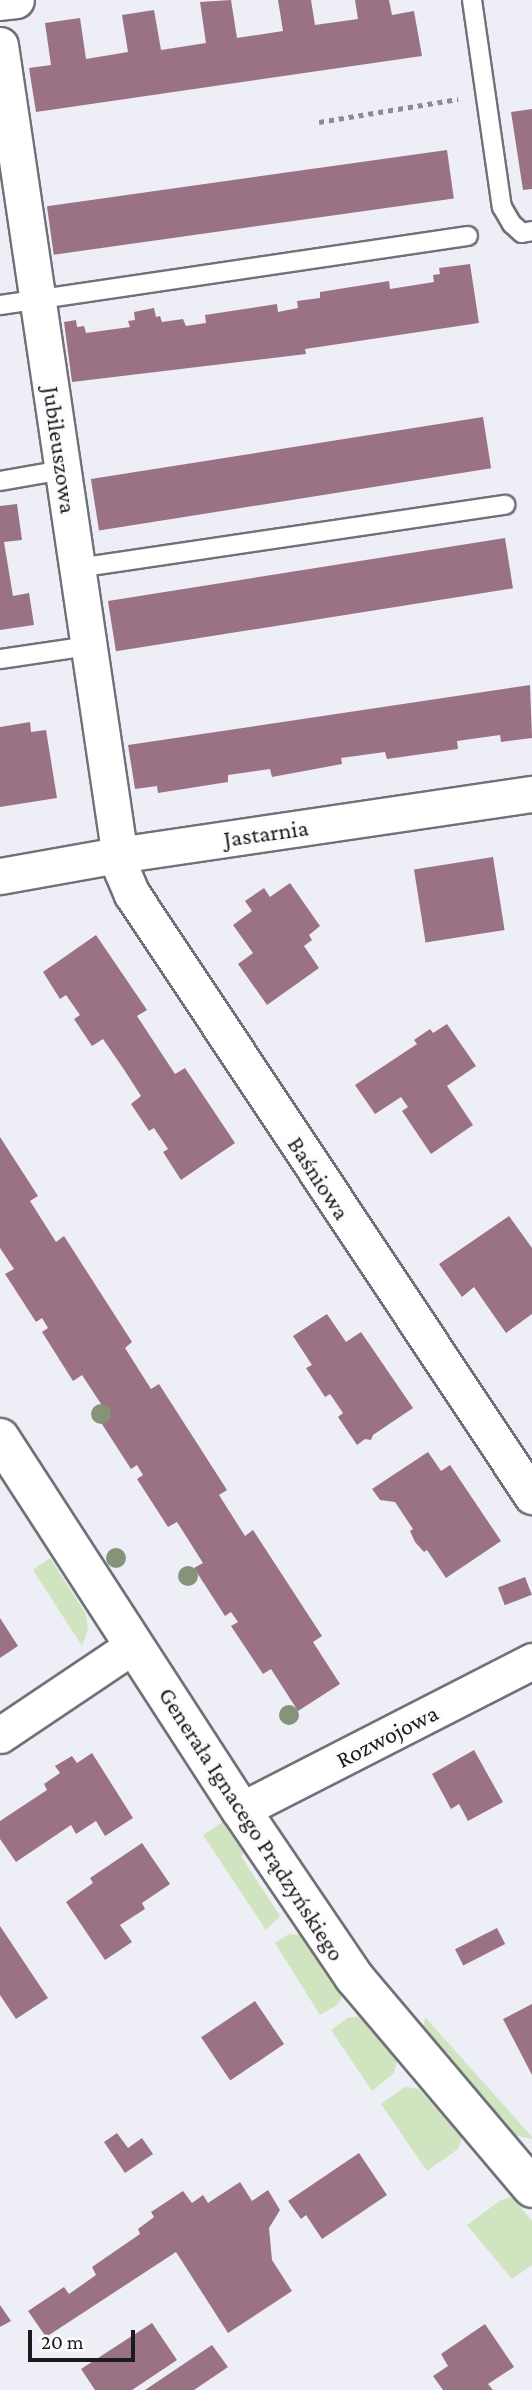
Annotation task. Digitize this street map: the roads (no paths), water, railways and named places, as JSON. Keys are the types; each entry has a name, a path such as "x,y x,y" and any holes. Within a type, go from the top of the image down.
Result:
{"street":[{"path":"0,2 16,0"},
{"name":"Jubileuszowa","path":"0,45 6,125 37,299 118,855"},
{"name":"Jastarnia","path":"0,876 118,855 532,794"},
{"name":"Baśniowa","path":"118,855 132,894 532,1496"},
{"name":"Generała Ignacego Prądzyńskiego","path":"0,1438 241,1810 354,1977 528,2177"},
{"path":"0,1735 134,1646"},
{"name":"Rozwojowa","path":"241,1810 532,1661"}],"lane":[{"path":"472,0 502,207 512,224 522,233 532,231"},
{"path":"0,305 468,236"},
{"path":"0,481 63,470"},
{"path":"77,568 505,505"},
{"path":"0,659 89,646"}]}
